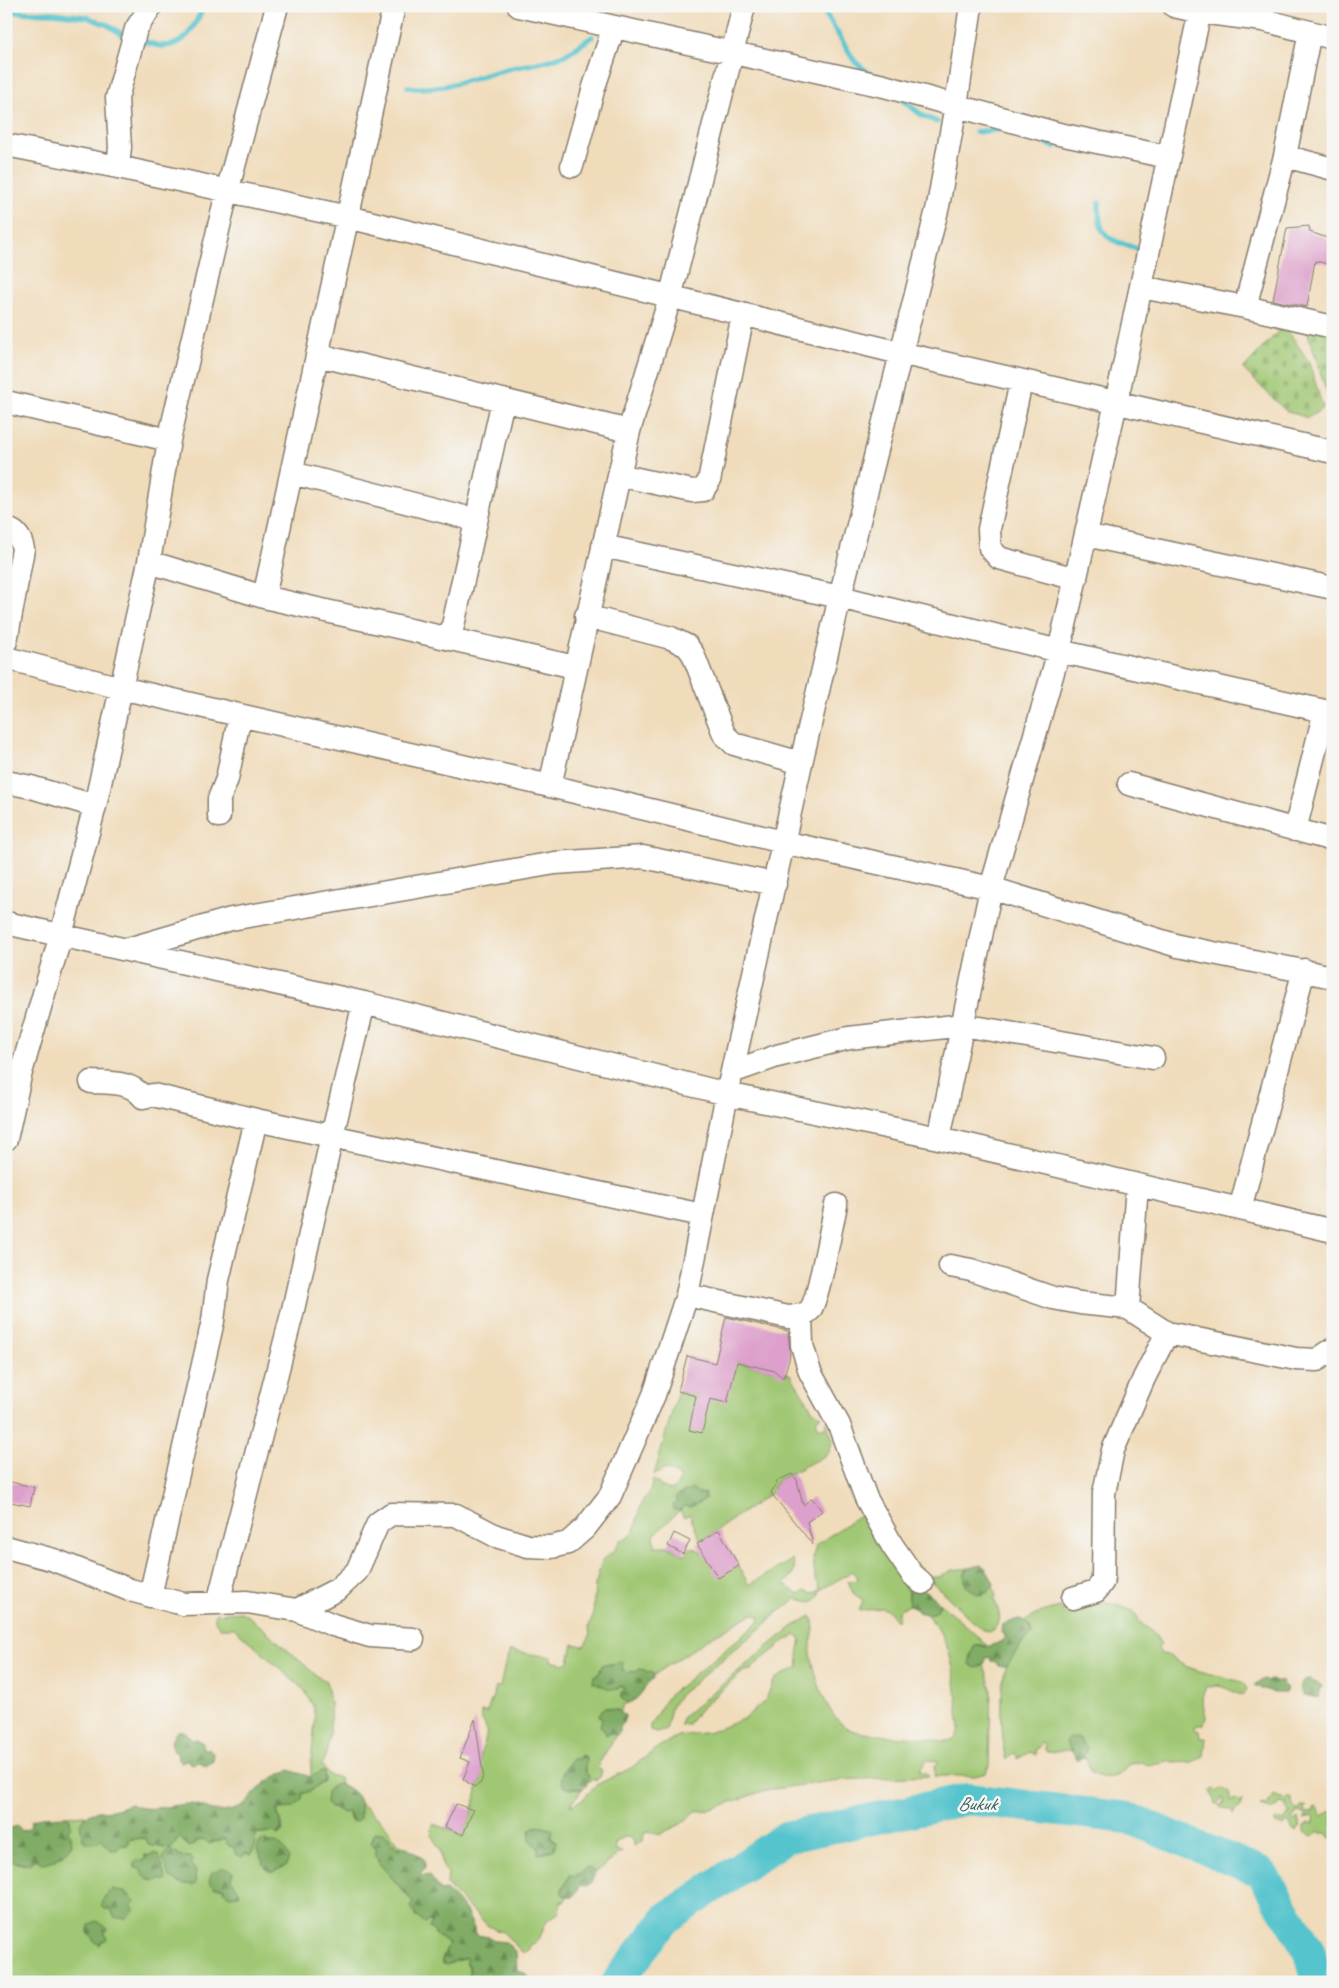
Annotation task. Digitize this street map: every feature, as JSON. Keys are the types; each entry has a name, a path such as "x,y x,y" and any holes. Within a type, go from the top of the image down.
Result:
{"street":[{"path":"118,167 120,140 118,98 136,29 151,6"},
{"path":"6,1139 16,1057 61,935 95,806 149,562 169,440 227,192 277,6"},
{"path":"264,597 394,6"},
{"path":"519,6 884,86 1059,134 1168,158"},
{"path":"550,786 628,431 670,298 744,6"},
{"path":"298,1610 338,1589 357,1571 378,1523 391,1514 456,1515 496,1536 528,1546 551,1547 568,1543 585,1528 610,1496 654,1394 687,1295 727,1094 801,763 900,353 938,206 971,6"},
{"path":"1174,6 1263,20 1333,38"},
{"path":"939,1138 991,888 1059,651 1076,579 1116,403 1200,9"},
{"path":"572,166 611,26"},
{"path":"1245,307 1285,156 1310,32"},
{"path":"6,145 118,167 348,218 1020,382 1333,452"},
{"path":"1285,156 1333,168"},
{"path":"1141,287 1245,307 1333,327"},
{"path":"619,476 692,491 704,490 709,481 744,315"},
{"path":"318,355 628,431"},
{"path":"1020,382 989,529 990,548 999,558 1076,579"},
{"path":"450,639 503,400"},
{"path":"6,402 169,440"},
{"path":"292,473 476,520"},
{"path":"6,529 21,538 23,549 6,641"},
{"path":"1086,535 1333,588"},
{"path":"603,546 840,597 1059,651 1329,712 1295,830"},
{"path":"149,562 264,597 575,667"},
{"path":"586,616 671,638 687,646 694,654 724,734 734,744 801,763"},
{"path":"6,658 121,688 550,786 783,842 991,888 1178,946 1333,977"},
{"path":"219,816 219,799 226,779 240,715"},
{"path":"6,782 31,787 95,806"},
{"path":"1129,784 1333,840"},
{"path":"126,950 232,919 555,863 642,857 775,884"},
{"path":"6,922 364,1003 727,1094 939,1138 1333,1230"},
{"path":"1240,1209 1304,970"},
{"path":"218,1603 292,1314 364,1003"},
{"path":"732,1072 777,1056 849,1038 963,1025 1152,1058"},
{"path":"91,1082 116,1083 138,1090 143,1097 153,1095 256,1120 702,1215"},
{"path":"150,1596 213,1321 218,1280 256,1120"},
{"path":"1128,1308 1137,1185"},
{"path":"687,1295 788,1317 801,1316 810,1309 816,1295 836,1205"},
{"path":"950,1266 971,1270 1053,1298 1128,1308 1167,1333 1296,1359 1317,1360 1333,1349"},
{"path":"801,1316 802,1344 810,1372 839,1425 866,1498 892,1545 912,1574 922,1583"},
{"path":"1073,1598 1096,1591 1103,1581 1104,1493 1113,1450 1144,1378 1167,1333"},
{"path":"6,1547 54,1560 130,1590 184,1604 247,1602 298,1610 333,1625 370,1636 413,1639"}],"green space":[{"path":"1284,325 1309,362 1323,408 1308,418 1286,411 1243,369"},
{"path":"1306,327 1333,332 1333,412"},
{"path":"737,1362 790,1374 812,1409 821,1416 816,1419 818,1427 825,1428 826,1421 833,1440 829,1452 778,1480 773,1487 774,1491 701,1541 689,1514 685,1517 680,1510 654,1535 655,1546 667,1546 683,1554 686,1554 690,1548 695,1548 703,1553 738,1565 749,1585 792,1560 794,1570 785,1584 799,1595 805,1591 812,1594 820,1590 819,1597 812,1602 795,1599 784,1609 777,1611 768,1622 678,1696 671,1708 666,1730 657,1733 650,1730 650,1725 667,1697 760,1621 759,1616 752,1614 708,1639 654,1675 651,1671 627,1674 613,1664 609,1664 601,1670 600,1684 624,1688 621,1698 628,1703 623,1705 620,1713 618,1710 606,1707 611,1733 616,1735 597,1767 602,1771 600,1777 596,1780 593,1778 587,1781 589,1777 585,1771 585,1766 578,1759 569,1763 562,1772 570,1789 582,1789 570,1806 583,1799 596,1785 631,1768 660,1746 679,1736 711,1732 745,1718 765,1701 775,1679 799,1666 798,1655 801,1639 795,1635 754,1666 752,1670 744,1671 700,1709 688,1724 680,1725 682,1718 691,1710 792,1627 811,1616 814,1631 811,1653 815,1673 828,1706 841,1723 854,1731 875,1735 919,1737 941,1741 954,1738 958,1735 960,1729 953,1668 944,1639 926,1614 936,1612 940,1603 985,1643 987,1647 975,1645 970,1656 980,1667 984,1665 991,1688 989,1765 986,1773 975,1776 934,1776 934,1767 938,1764 938,1761 927,1760 919,1771 929,1776 840,1780 766,1790 708,1810 696,1811 681,1824 660,1834 645,1832 642,1841 634,1846 634,1842 630,1837 624,1837 615,1843 616,1851 622,1852 595,1873 590,1868 577,1875 569,1875 562,1894 567,1897 565,1901 560,1902 559,1912 547,1921 541,1936 523,1953 503,1932 487,1925 451,1890 447,1884 448,1873 443,1867 440,1849 431,1835 433,1824 463,1834 473,1810 478,1785 481,1783 481,1753 486,1733 481,1712 487,1712 496,1687 500,1687 510,1651 552,1657 551,1661 564,1664 569,1662 573,1644 584,1646 590,1636 589,1626 593,1616 595,1585 603,1559 615,1550 620,1540 626,1539 634,1531 640,1508 644,1498 650,1492 653,1479 661,1486 670,1490 674,1489 679,1483 679,1476 666,1469 654,1475 678,1391 710,1399","holes":["543,1826 551,1835 551,1839 556,1841 548,1853 539,1854 538,1848 530,1838 531,1830 533,1827"]},
{"path":"693,1489 698,1493 706,1494 705,1499 691,1507 685,1506 680,1510 673,1510 673,1505 678,1502 675,1498"},
{"path":"864,1512 906,1579 903,1583 908,1592 910,1605 898,1612 898,1620 895,1620 888,1610 881,1608 859,1611 863,1600 853,1593 848,1581 856,1581 858,1577 851,1571 820,1590 819,1584 815,1579 813,1557 816,1545"},
{"path":"980,1565 986,1568 994,1584 987,1593 979,1595 966,1586 964,1574 969,1568"},
{"path":"969,1568 965,1571 975,1591 984,1594 993,1587 996,1596 994,1599 999,1613 999,1621 994,1629 989,1632 981,1629 927,1577 940,1577 952,1570"},
{"path":"903,1580 918,1585 940,1603 936,1612 926,1614 918,1612 910,1605 908,1592"},
{"path":"1095,1601 1120,1606 1135,1613 1141,1623 1158,1639 1161,1645 1158,1648 1161,1654 1168,1655 1191,1668 1236,1680 1245,1685 1247,1690 1242,1695 1218,1686 1206,1686 1202,1698 1206,1717 1204,1724 1195,1726 1195,1729 1199,1731 1200,1738 1206,1738 1204,1757 1192,1762 1173,1763 1167,1761 1147,1765 1141,1762 1129,1763 1117,1776 1103,1777 1090,1772 1087,1759 1083,1757 1084,1748 1080,1739 1071,1748 1073,1751 1047,1752 1044,1750 1045,1744 1041,1743 1035,1749 1036,1755 1030,1752 1017,1758 1017,1755 1013,1753 1006,1760 1002,1729 1003,1679 1013,1655 1032,1634 1030,1626 1025,1621 1042,1612 1059,1607 1062,1611 1068,1606"},
{"path":"241,1612 250,1617 317,1676 326,1681 330,1701 330,1735 322,1765 328,1774 339,1778 340,1784 333,1785 330,1808 359,1809 360,1803 384,1824 400,1846 398,1850 386,1834 375,1848 378,1862 413,1902 415,1913 422,1920 432,1922 434,1931 449,1944 442,1959 449,1964 466,1958 470,1972 467,1982 6,1982 6,1862 11,1861 25,1865 37,1859 43,1863 55,1860 72,1844 68,1830 70,1819 66,1816 86,1815 81,1825 96,1843 102,1839 127,1845 131,1839 147,1838 148,1845 161,1847 173,1844 179,1837 186,1844 205,1840 209,1844 224,1838 245,1853 251,1855 255,1846 256,1833 269,1833 283,1827 277,1811 302,1793 310,1792 323,1782 324,1771 311,1777 315,1720 313,1706 305,1691 234,1628 220,1628 215,1621 215,1614"},
{"path":"1018,1619 1023,1620 1027,1624 1032,1634 1022,1643 1007,1666 998,1666 996,1662 991,1661 990,1657 986,1658 984,1665 976,1668 970,1665 970,1656 975,1645 982,1644 984,1647 1000,1642 1007,1636 1001,1631 1002,1625"},
{"path":"619,1661 623,1663 622,1670 626,1671 627,1674 632,1671 636,1672 639,1669 647,1672 650,1671 654,1675 636,1699 628,1703 621,1698 624,1688 620,1686 618,1689 611,1689 593,1682 594,1676 598,1674 602,1665 613,1664"},
{"path":"1263,1679 1266,1682 1270,1680 1283,1682 1282,1685 1287,1689 1285,1693 1274,1693 1254,1685"},
{"path":"1309,1680 1322,1686 1318,1698 1302,1695 1301,1685"},
{"path":"606,1707 618,1710 622,1715 625,1715 620,1732 616,1735 611,1733 606,1735 600,1726 602,1720 599,1715"},
{"path":"177,1731 183,1731 192,1739 197,1739 203,1743 203,1750 209,1748 214,1754 213,1761 206,1766 200,1762 190,1763 190,1759 181,1762 177,1758 178,1754 174,1752 171,1741"},
{"path":"1078,1737 1087,1748 1083,1757 1077,1760 1066,1742 1069,1738"},
{"path":"581,1755 586,1757 587,1761 585,1769 589,1777 586,1786 582,1789 565,1788 562,1781 563,1773 572,1759 578,1759"},
{"path":"289,1770 311,1777 324,1770 323,1782 310,1792 302,1793 302,1800 293,1808 277,1811 283,1832 277,1835 275,1832 256,1833 255,1846 251,1855 245,1853 243,1857 235,1854 234,1847 229,1846 224,1838 209,1844 205,1840 196,1841 195,1845 189,1847 179,1837 170,1849 148,1845 146,1838 131,1839 127,1845 121,1845 117,1850 110,1850 102,1840 88,1843 83,1840 80,1824 91,1813 132,1804 138,1807 152,1808 189,1804 217,1811 230,1811 245,1804 268,1781"},
{"path":"340,1784 353,1791 358,1797 360,1819 356,1822 351,1821 348,1812 342,1813 326,1804 327,1792 333,1785"},
{"path":"1214,1789 1217,1792 1222,1789 1229,1792 1231,1801 1236,1799 1240,1803 1242,1800 1240,1808 1236,1809 1233,1814 1231,1809 1222,1808 1220,1805 1225,1803 1223,1797 1218,1804 1215,1804 1211,1791"},
{"path":"1273,1795 1287,1800 1288,1797 1293,1800 1291,1801 1295,1810 1302,1809 1302,1806 1308,1807 1305,1810 1307,1814 1314,1813 1313,1809 1316,1808 1323,1816 1333,1811 1333,1840 1327,1832 1317,1832 1312,1837 1304,1831 1304,1827 1310,1823 1313,1825 1315,1819 1312,1817 1303,1820 1306,1816 1300,1812 1295,1814 1292,1820 1294,1821 1298,1818 1300,1828 1297,1831 1292,1829 1290,1823 1285,1823 1284,1826 1275,1823 1275,1820 1282,1821 1290,1814 1286,1808 1288,1805 1280,1803 1271,1809 1261,1806 1268,1804"},
{"path":"66,1816 70,1819 71,1827 68,1830 72,1844 63,1854 51,1861 42,1863 36,1859 31,1861 30,1865 11,1861 6,1862 6,1829 18,1826 22,1831 30,1828 31,1821 41,1817"},
{"path":"543,1826 551,1828 553,1831 551,1839 557,1841 553,1850 538,1854 538,1848 531,1841 529,1835 533,1827"},
{"path":"375,1832 386,1834 398,1849 400,1846 407,1847 425,1860 425,1868 420,1874 422,1876 430,1875 437,1887 442,1891 446,1890 465,1909 477,1935 506,1942 516,1952 517,1971 528,1976 528,1982 467,1982 470,1972 469,1965 466,1964 466,1958 453,1961 447,1965 443,1964 442,1959 449,1943 435,1935 434,1931 429,1927 432,1922 425,1923 418,1917 415,1917 415,1913 410,1907 413,1902 378,1862 378,1858 375,1857 377,1850 371,1842"},
{"path":"265,1840 280,1845 284,1849 289,1858 286,1866 272,1872 267,1870 257,1850 259,1843"},
{"path":"170,1849 177,1853 178,1856 191,1857 193,1861 191,1864 196,1872 196,1883 194,1885 183,1885 169,1877 163,1858"},
{"path":"154,1853 159,1857 166,1880 164,1881 160,1879 157,1881 148,1880 140,1869 135,1868 134,1863 137,1860 142,1861 145,1859 145,1855"},
{"path":"585,1867 590,1868 595,1873 591,1883 586,1886 581,1885 572,1898 562,1894 562,1887 565,1885 569,1875 574,1876 582,1873"},
{"path":"221,1868 230,1869 233,1872 231,1879 240,1892 239,1895 229,1896 224,1887 214,1887 209,1882 212,1872"},
{"path":"113,1889 127,1893 135,1901 132,1905 134,1910 125,1919 114,1917 111,1909 105,1909 102,1906 104,1897"},
{"path":"96,1921 108,1929 107,1931 104,1930 107,1939 101,1942 100,1945 93,1941 93,1938 88,1933 89,1925"}],"building":[{"path":"1309,226 1310,232 1333,240 1333,265 1315,261 1307,307 1273,300 1287,228"},
{"path":"726,1317 788,1331 789,1360 783,1378 775,1371 737,1362 727,1403 710,1399 702,1433 689,1430 696,1396 678,1391 687,1356 715,1363"},
{"path":"792,1474 797,1480 803,1505 812,1498 822,1511 807,1522 813,1545 771,1493 778,1480"},
{"path":"6,1481 34,1487 30,1506 6,1501"},
{"path":"719,1530 739,1566 718,1578 697,1544"},
{"path":"674,1533 690,1541 683,1554 668,1546"},
{"path":"475,1719 483,1774 481,1783 474,1787 463,1779 470,1762 460,1758"},
{"path":"456,1804 473,1810 463,1835 445,1827"}],"waterway":[{"path":"137,40 160,46 169,46 177,43 193,28 204,6"},
{"path":"609,12 614,6"},
{"path":"821,6 855,62 871,75"},
{"path":"6,12 53,13 87,17 108,25 128,38"},
{"path":"408,87 446,86 507,69 547,61 570,52 592,37"},
{"path":"901,99 923,116 937,122"},
{"path":"976,132 1008,129"},
{"path":"1040,139 1054,147"},
{"path":"1099,203 1100,224 1106,235 1119,243 1138,249"},
{"name":"Bukuk","path":"617,1982 667,1918 786,1837 968,1799 1128,1818 1261,1872 1309,1950 1318,1982"}]}
